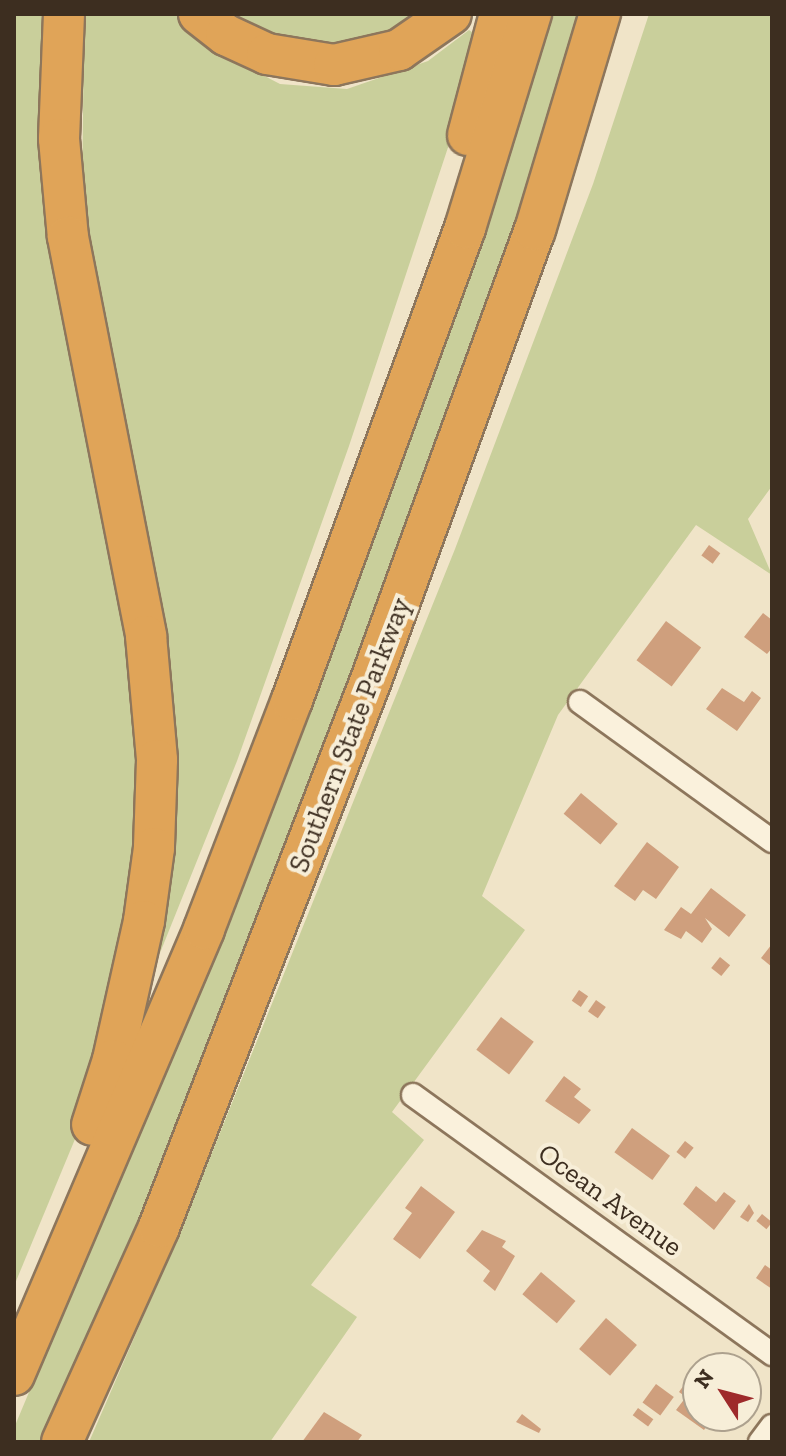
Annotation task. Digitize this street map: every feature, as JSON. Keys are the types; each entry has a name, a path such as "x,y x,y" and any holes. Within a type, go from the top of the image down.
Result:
{"highway":[{"path":"48,1296 132,986 150,881 157,788 146,636 66,226 59,117 64,14"},
{"path":"199,14 226,35 267,54 334,65 399,50 451,14"},
{"path":"140,1071 187,922 441,220 500,14"},
{"path":"14,1375 140,1071 204,929 320,625 465,228 531,14"},
{"name":"Southern State Parkway","path":"62,1442 159,1227 255,986 521,268 600,14"},
{"path":"521,268 592,127 626,14"}],"street":[{"path":"580,702 772,841"},
{"name":"Ocean Avenue","path":"413,1095 772,1354"},
{"path":"760,1442 772,1426"}],"green space":[{"path":"14,14 55,14 154,743 140,938 90,1103 14,1286"},
{"path":"84,14 177,14 213,49 280,84 347,89 428,61 469,30 479,37 476,63 349,446 237,761 160,953 174,823 175,719 82,212"},
{"path":"221,14 433,14 398,43 316,59"},
{"path":"550,14 583,14 514,245 415,519 129,1250 47,1442 14,1442 14,1428 97,1230"},
{"path":"649,14 772,14 772,486 748,519 772,575 696,525 558,715 482,896 525,930 392,1112 424,1140 311,1285 357,1317 270,1442 89,1442 180,1232 455,549 593,184"}],"building":[{"path":"709,545 720,553 713,564 701,556"},
{"path":"763,613 772,620 772,648 767,654 744,637"},
{"path":"666,621 701,647 672,687 637,660"},
{"path":"722,688 744,702 752,691 761,698 737,731 706,709"},
{"path":"581,793 618,824 600,845 564,814"},
{"path":"647,842 679,867 656,899 643,890 635,901 614,886"},
{"path":"711,888 746,915 729,937 705,918 712,929 702,943 686,931 681,939 664,930 681,907 691,914"},
{"path":"772,944 772,967 761,958"},
{"path":"720,957 730,965 721,976 711,968"},
{"path":"579,990 588,996 581,1007 572,1001"},
{"path":"596,1000 606,1007 598,1018 588,1011"},
{"path":"501,1017 534,1042 509,1074 476,1050"},
{"path":"564,1076 581,1089 574,1097 591,1110 579,1124 545,1101"},
{"path":"632,1128 670,1156 652,1180 614,1152"},
{"path":"685,1141 694,1148 685,1159 676,1152"},
{"path":"421,1186 455,1212 420,1259 393,1239 412,1213 405,1208"},
{"path":"696,1186 716,1202 724,1192 736,1201 714,1230 683,1204"},
{"path":"749,1204 754,1213 748,1222 740,1217"},
{"path":"762,1214 772,1222 766,1229 756,1221"},
{"path":"482,1230 506,1241 502,1247 515,1256 495,1291 483,1281 490,1271 466,1251"},
{"path":"765,1265 772,1270 772,1289 756,1278"},
{"path":"541,1272 575,1301 557,1323 522,1294"},
{"path":"606,1318 637,1345 610,1376 579,1349"},
{"path":"656,1384 674,1397 660,1416 642,1403"},
{"path":"638,1408 653,1419 648,1426 633,1415"},
{"path":"324,1412 362,1435 357,1442 302,1442"},
{"path":"522,1414 541,1429 539,1433 516,1422"}]}
